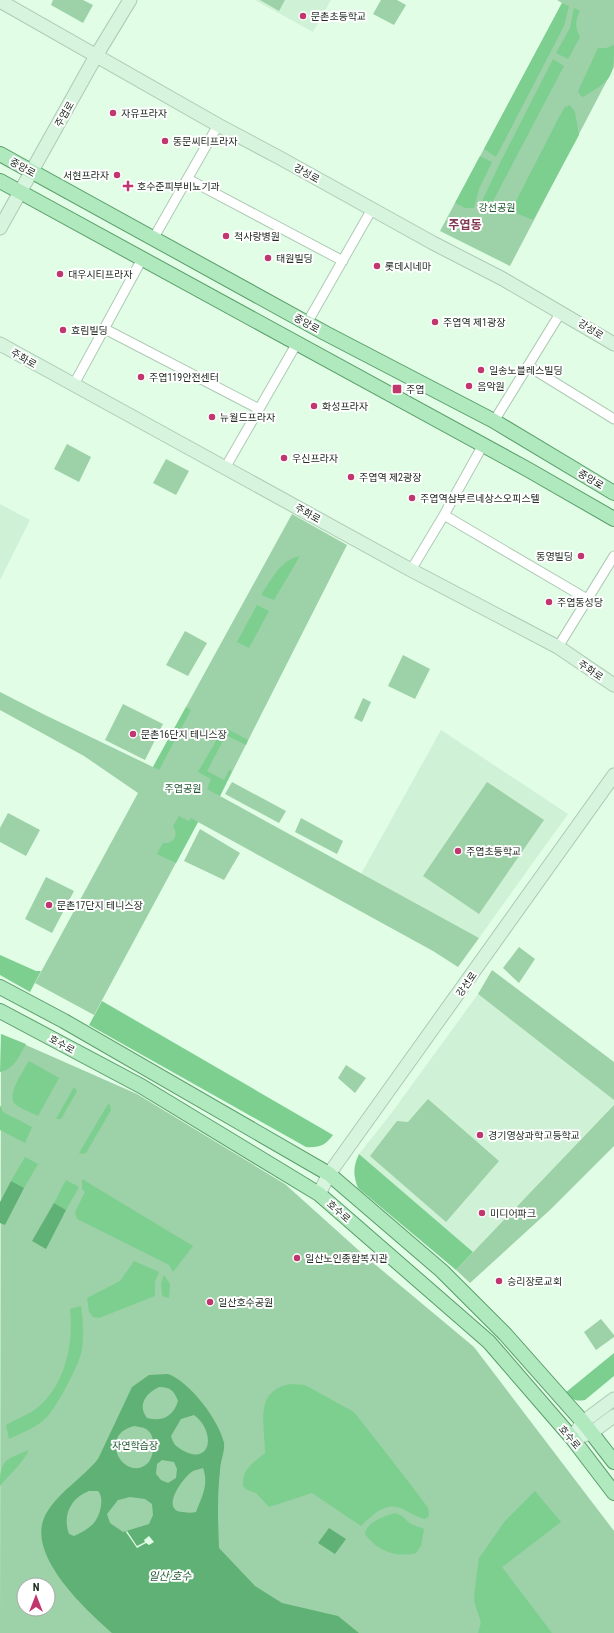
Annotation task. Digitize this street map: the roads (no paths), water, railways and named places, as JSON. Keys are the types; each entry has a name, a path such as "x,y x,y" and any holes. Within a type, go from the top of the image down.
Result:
{"main road":[{"name":"중앙로","path":"0,154 307,323 494,421 614,493"},
{"path":"0,181 483,444 614,519"},
{"name":"호수로","path":"0,987 77,1029 329,1174 442,1271 505,1334 587,1428 614,1462"},
{"name":"호수로","path":"0,1010 141,1086 319,1194 489,1342 572,1438 614,1493"}],"street":[{"name":"주엽로","path":"0,228 96,56 130,0"},
{"name":"강성로","path":"0,1 218,125 562,312 614,344"},
{"path":"154,239 218,125"},
{"path":"188,179 343,261"},
{"path":"307,323 372,209"},
{"path":"73,386 142,259"},
{"path":"494,421 562,312"},
{"path":"105,329 259,409"},
{"path":"225,468 296,343"},
{"name":"주화로","path":"0,344 73,386 411,570 558,648 614,685"},
{"path":"528,366 614,419"},
{"path":"411,570 444,515 483,444"},
{"path":"444,515 587,599"},
{"path":"558,648 614,556"},
{"name":"강선로","path":"319,1194 329,1174 614,775"},
{"path":"587,1428 614,1399"},
{"path":"572,1438 587,1428 614,1416"}],"water":[{"path":"11,1181 24,1188 5,1225 0,1223 0,1202"},
{"path":"54,1203 66,1210 46,1249 32,1241"},
{"name":"일산 호수","path":"168,1374 177,1378 194,1393 210,1413 221,1434 224,1446 218,1490 219,1548 255,1586 282,1603 338,1616 359,1633 112,1633 88,1611 62,1582 44,1549 41,1533 44,1518 62,1494 98,1459 132,1387 149,1375","holes":["159,1387 169,1389 175,1394 178,1401 173,1411 162,1419 147,1418 144,1413 144,1400","194,1415 206,1430 208,1445 205,1451 200,1454 192,1454 178,1447 171,1436 181,1419","134,1426 142,1427 152,1435 152,1455 148,1463 144,1466 139,1468 130,1467 119,1458 116,1443 121,1432","162,1460 174,1462 177,1469 176,1478 168,1483 161,1480 156,1474 157,1464","203,1468 205,1474 205,1485 196,1512 187,1513 176,1510 173,1506 175,1493 179,1486 193,1471","89,1491 98,1491 101,1498 101,1508 96,1521 89,1528 74,1536 69,1534 67,1520 70,1508 77,1498","130,1497 145,1499 152,1504 153,1515 149,1524 123,1532 110,1523 107,1514 118,1500"]},
{"path":"329,1528 346,1539 335,1554 318,1543"}],"place":[{"name":"문촌초등학교","path":"303,16"},
{"name":"자유프라자","path":"113,113"},
{"name":"동문씨티프라자","path":"165,141"},
{"name":"서현프라자","path":"117,175"},
{"name":"호수준피부비뇨기과","path":"128,186"},
{"name":"척사랑병원","path":"226,236"},
{"name":"태원빌딩","path":"268,258"},
{"name":"롯데시네마","path":"377,266"},
{"name":"대우시티프라자","path":"60,274"},
{"name":"주엽역 제1광장","path":"435,322"},
{"name":"효림빌딩","path":"63,330"},
{"name":"일송노블레스빌딩","path":"481,370"},
{"name":"주엽119안전센터","path":"141,377"},
{"name":"음악원","path":"469,386"},
{"name":"주엽","path":"397,389"},
{"name":"화성프라자","path":"314,406"},
{"name":"뉴월드프라자","path":"212,417"},
{"name":"우신프라자","path":"284,458"},
{"name":"주엽역 제2광장","path":"351,477"},
{"name":"주엽역삼부르네상스오피스텔","path":"412,498"},
{"name":"동영빌딩","path":"581,556"},
{"name":"주엽동성당","path":"549,602"},
{"name":"문촌16단지 테니스장","path":"133,734"},
{"name":"주엽초등학교","path":"458,851"},
{"name":"문촌17단지 테니스장","path":"49,905"},
{"name":"경기영상과학고등학교","path":"480,1135"},
{"name":"미디어파크","path":"482,1213"},
{"name":"일산노인종합복지관","path":"297,1258"},
{"name":"승리장로교회","path":"499,1281"},
{"name":"일산호수공원","path":"210,1302"}],"district":[{"name":"주엽동","path":"465,225"}],"park label":[{"name":"강선공원","path":"497,207"},
{"name":"주엽공원","path":"183,788"},
{"name":"자연학습장","path":"135,1445"}]}
